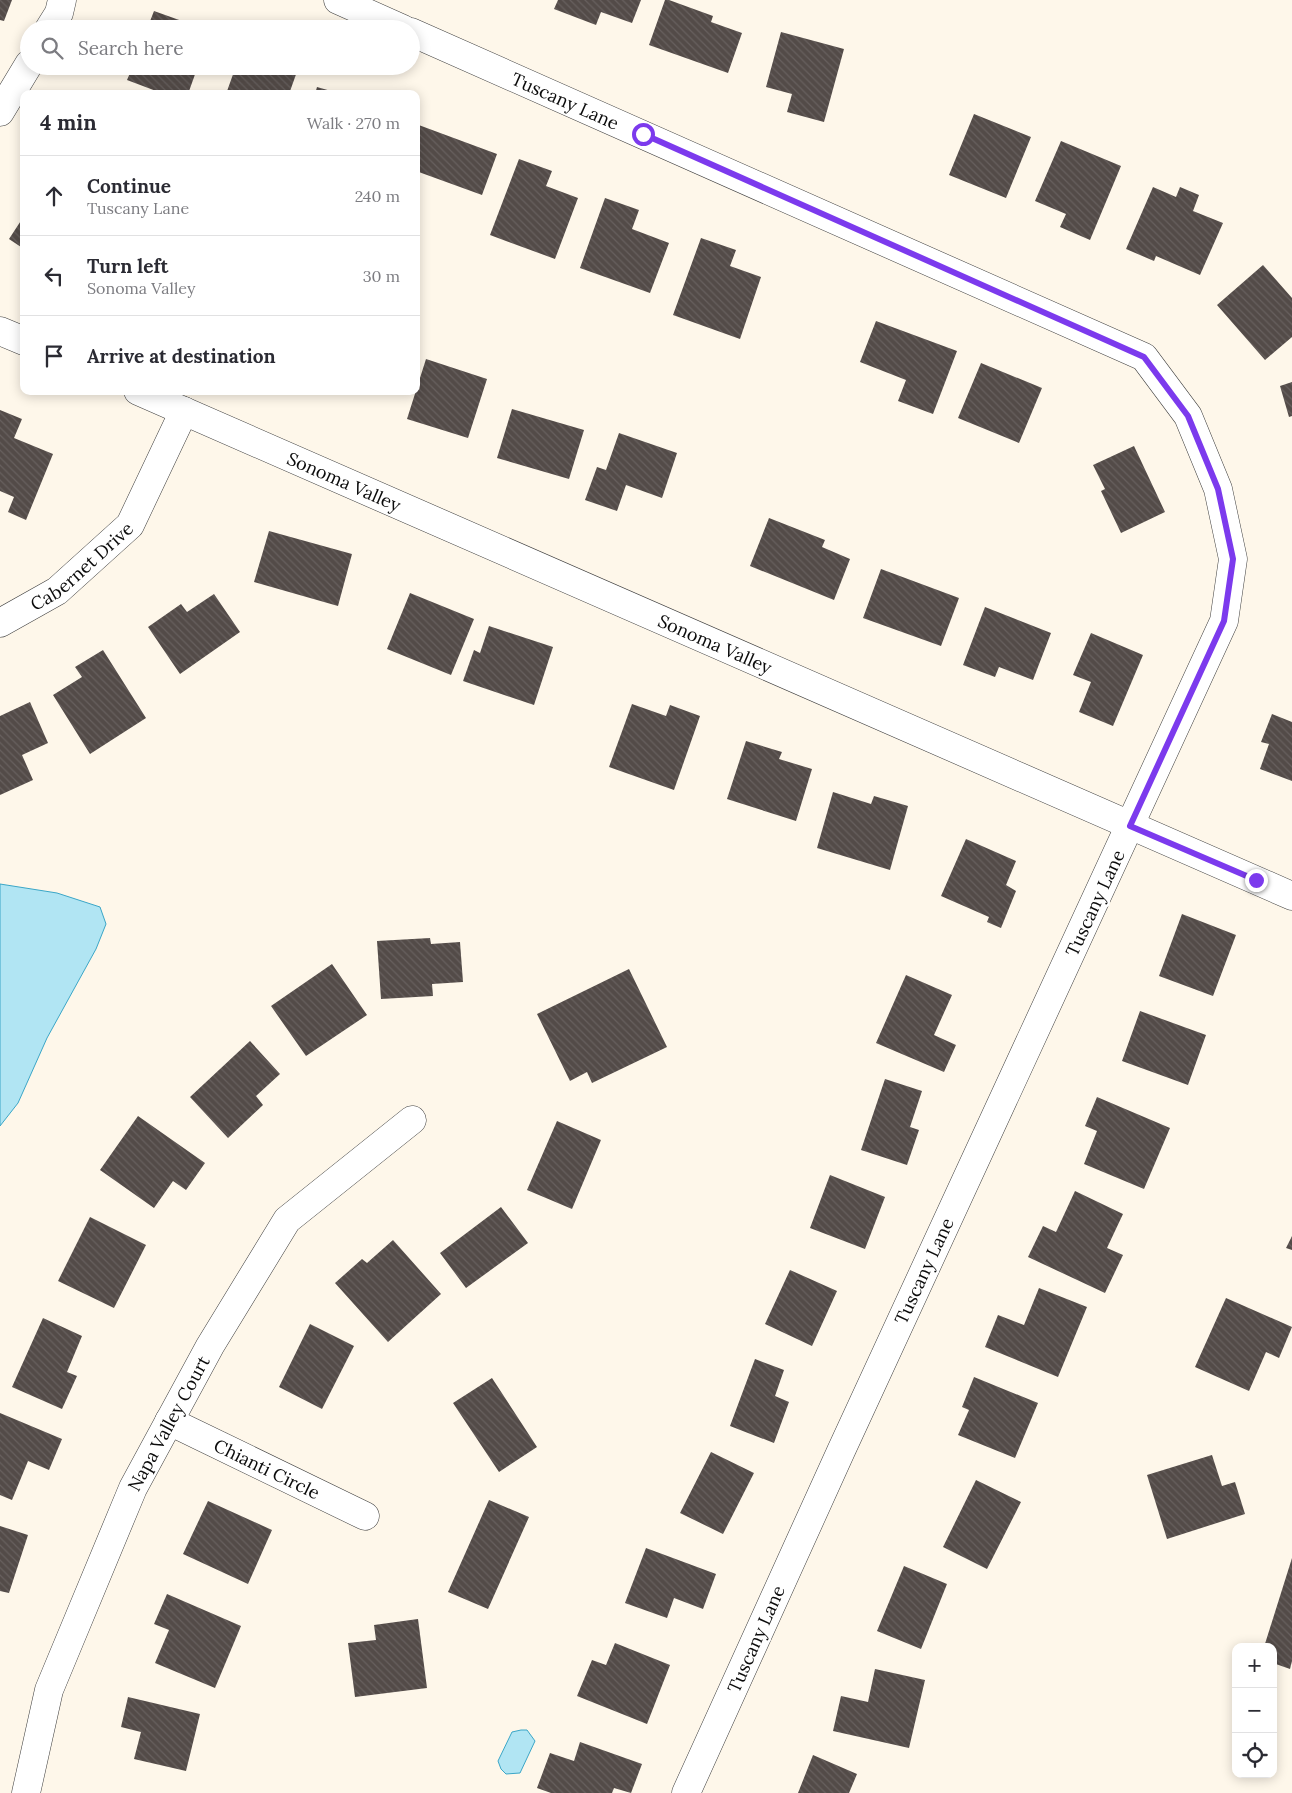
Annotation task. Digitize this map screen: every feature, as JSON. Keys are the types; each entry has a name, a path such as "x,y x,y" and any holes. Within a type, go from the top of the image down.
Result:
{"street":[{"path":"54,20 59,12 62,0"},
{"path":"338,0 383,20"},
{"name":"Tuscany Lane","path":"420,36 1144,357 1188,416 1218,489 1233,559 1224,621 841,1451 686,1793"},
{"path":"0,112 22,75"},
{"path":"0,331 20,339"},
{"name":"Sonoma Valley","path":"147,395 1292,896"},
{"name":"Cabernet Drive","path":"0,623 57,591 130,525 184,411"},
{"name":"Napa Valley Court","path":"26,1793 49,1690 133,1488 210,1346 287,1220 412,1120"},
{"name":"Chianti Circle","path":"169,1421 365,1516"}],"water":[{"path":"0,884 57,893 100,907 106,924 96,949 47,1038 18,1103 0,1126"},
{"path":"527,1730 535,1741 520,1773 506,1774 501,1769 498,1761 512,1732"}],"building":[{"path":"0,0 12,0 4,21 0,20"},
{"path":"558,0 641,0 632,23 601,12 596,25 554,9"},
{"path":"665,0 713,16 711,22 742,33 728,73 649,45"},
{"path":"154,11 179,20 150,20"},
{"path":"781,32 844,49 824,122 787,112 792,94 766,87"},
{"path":"129,75 195,75 189,90 153,90 127,80"},
{"path":"233,75 296,75 290,90 227,90"},
{"path":"317,87 328,90 316,90"},
{"path":"974,114 1031,137 1006,198 949,175"},
{"path":"420,125 497,154 482,195 420,172"},
{"path":"1061,141 1121,166 1090,240 1060,227 1066,214 1035,201"},
{"path":"519,159 552,171 546,186 578,198 555,259 490,235"},
{"path":"1153,187 1176,197 1180,187 1199,195 1193,211 1223,223 1200,275 1156,256 1154,261 1126,249"},
{"path":"605,198 639,210 632,229 669,243 650,293 580,268"},
{"path":"20,222 20,246 9,239"},
{"path":"701,238 736,250 730,266 761,277 740,339 673,315"},
{"path":"1263,265 1292,298 1292,337 1265,360 1217,305"},
{"path":"876,321 957,351 933,414 898,401 906,380 860,362"},
{"path":"426,359 487,379 468,438 407,419 415,395 420,395 420,378"},
{"path":"981,363 1042,388 1019,443 958,418"},
{"path":"1292,382 1292,416 1289,417 1280,386"},
{"path":"512,409 584,430 569,479 497,458"},
{"path":"0,410 22,419 14,438 53,454 26,520 8,512 14,497 0,491"},
{"path":"619,433 677,453 662,498 626,485 617,511 585,500 597,467 606,470"},
{"path":"1134,446 1165,512 1121,533 1101,491 1105,489 1093,465"},
{"path":"769,518 825,540 822,547 850,559 834,600 750,566"},
{"path":"269,531 352,554 338,606 254,582"},
{"path":"881,569 959,598 941,646 863,618"},
{"path":"410,593 474,619 451,675 387,649"},
{"path":"214,594 240,632 180,674 148,627 181,604 187,612"},
{"path":"985,607 1051,633 1033,680 999,667 995,677 963,665"},
{"path":"489,626 553,647 534,705 463,681 474,650 480,653"},
{"path":"1091,633 1143,655 1113,726 1079,712 1091,682 1073,675"},
{"path":"103,650 146,718 90,754 53,695 82,677 75,667"},
{"path":"30,702 48,743 22,755 33,780 0,795 0,716"},
{"path":"632,704 666,716 670,705 700,716 674,790 609,767"},
{"path":"1272,714 1292,722 1292,781 1260,769 1269,744 1261,742"},
{"path":"746,741 782,752 779,759 812,769 796,821 727,799"},
{"path":"833,792 871,804 874,796 908,806 890,870 817,848"},
{"path":"966,839 1016,861 1006,885 1016,891 1001,928 987,922 989,917 941,896"},
{"path":"1182,914 1236,935 1213,996 1159,976"},
{"path":"430,938 431,944 460,942 463,982 432,984 433,996 381,999 377,941"},
{"path":"332,964 367,1015 306,1056 271,1006"},
{"path":"629,969 667,1047 592,1083 587,1072 570,1081 537,1014"},
{"path":"906,975 952,995 934,1035 956,1045 944,1072 876,1043"},
{"path":"1140,1011 1206,1035 1188,1085 1122,1061"},
{"path":"250,1041 280,1074 256,1096 263,1105 228,1138 190,1097"},
{"path":"885,1079 922,1091 910,1127 919,1130 907,1165 861,1150"},
{"path":"1097,1097 1170,1128 1144,1189 1084,1164 1097,1131 1085,1126"},
{"path":"138,1116 205,1163 186,1190 173,1181 154,1208 100,1170"},
{"path":"557,1121 601,1140 572,1209 527,1190"},
{"path":"830,1175 885,1197 865,1249 810,1228"},
{"path":"1075,1191 1123,1214 1107,1248 1123,1255 1105,1293 1028,1257 1043,1226 1056,1232"},
{"path":"501,1207 528,1243 466,1288 440,1253"},
{"path":"90,1217 146,1245 114,1308 58,1281"},
{"path":"1292,1236 1292,1250 1286,1248"},
{"path":"393,1240 441,1294 388,1342 335,1283 362,1259 367,1263"},
{"path":"790,1270 837,1291 812,1346 765,1324"},
{"path":"1039,1288 1087,1307 1058,1377 985,1347 998,1315 1024,1325"},
{"path":"1226,1298 1292,1327 1279,1358 1266,1352 1249,1391 1195,1367"},
{"path":"43,1318 82,1336 67,1372 77,1376 62,1409 12,1387"},
{"path":"310,1324 354,1346 322,1409 279,1387"},
{"path":"755,1359 784,1370 775,1396 789,1402 774,1443 730,1426"},
{"path":"974,1377 1038,1403 1015,1458 958,1435 969,1410 962,1407"},
{"path":"492,1378 537,1447 499,1472 453,1403"},
{"path":"0,1413 62,1439 49,1470 28,1461 12,1500 0,1495"},
{"path":"711,1452 754,1473 723,1534 680,1513"},
{"path":"1212,1455 1222,1486 1235,1482 1245,1514 1167,1539 1147,1475"},
{"path":"976,1480 1021,1502 987,1569 943,1547"},
{"path":"489,1500 529,1517 488,1609 448,1592"},
{"path":"208,1501 272,1530 248,1584 183,1554"},
{"path":"0,1526 28,1535 9,1593 0,1591"},
{"path":"646,1548 716,1574 703,1609 674,1598 667,1618 625,1603"},
{"path":"1292,1558 1292,1661 1290,1669 1277,1664 1277,1643 1265,1643"},
{"path":"904,1566 947,1584 921,1649 877,1631"},
{"path":"167,1594 241,1626 215,1688 155,1663 169,1630 154,1624"},
{"path":"418,1619 427,1688 355,1697 348,1643 376,1640 374,1625"},
{"path":"615,1643 670,1665 647,1724 577,1696 592,1660 606,1665"},
{"path":"875,1669 925,1680 909,1748 833,1731 841,1696 868,1702"},
{"path":"128,1697 200,1714 186,1771 134,1759 141,1732 121,1727"},
{"path":"580,1742 642,1764 631,1793 614,1788 612,1793 551,1793 537,1788 550,1753 574,1761"},
{"path":"813,1755 857,1774 849,1793 798,1793"}],"route":[{"path":"643,134 1144,357 1188,416 1218,489 1233,559 1224,621 1130,826 1256,880"}]}
